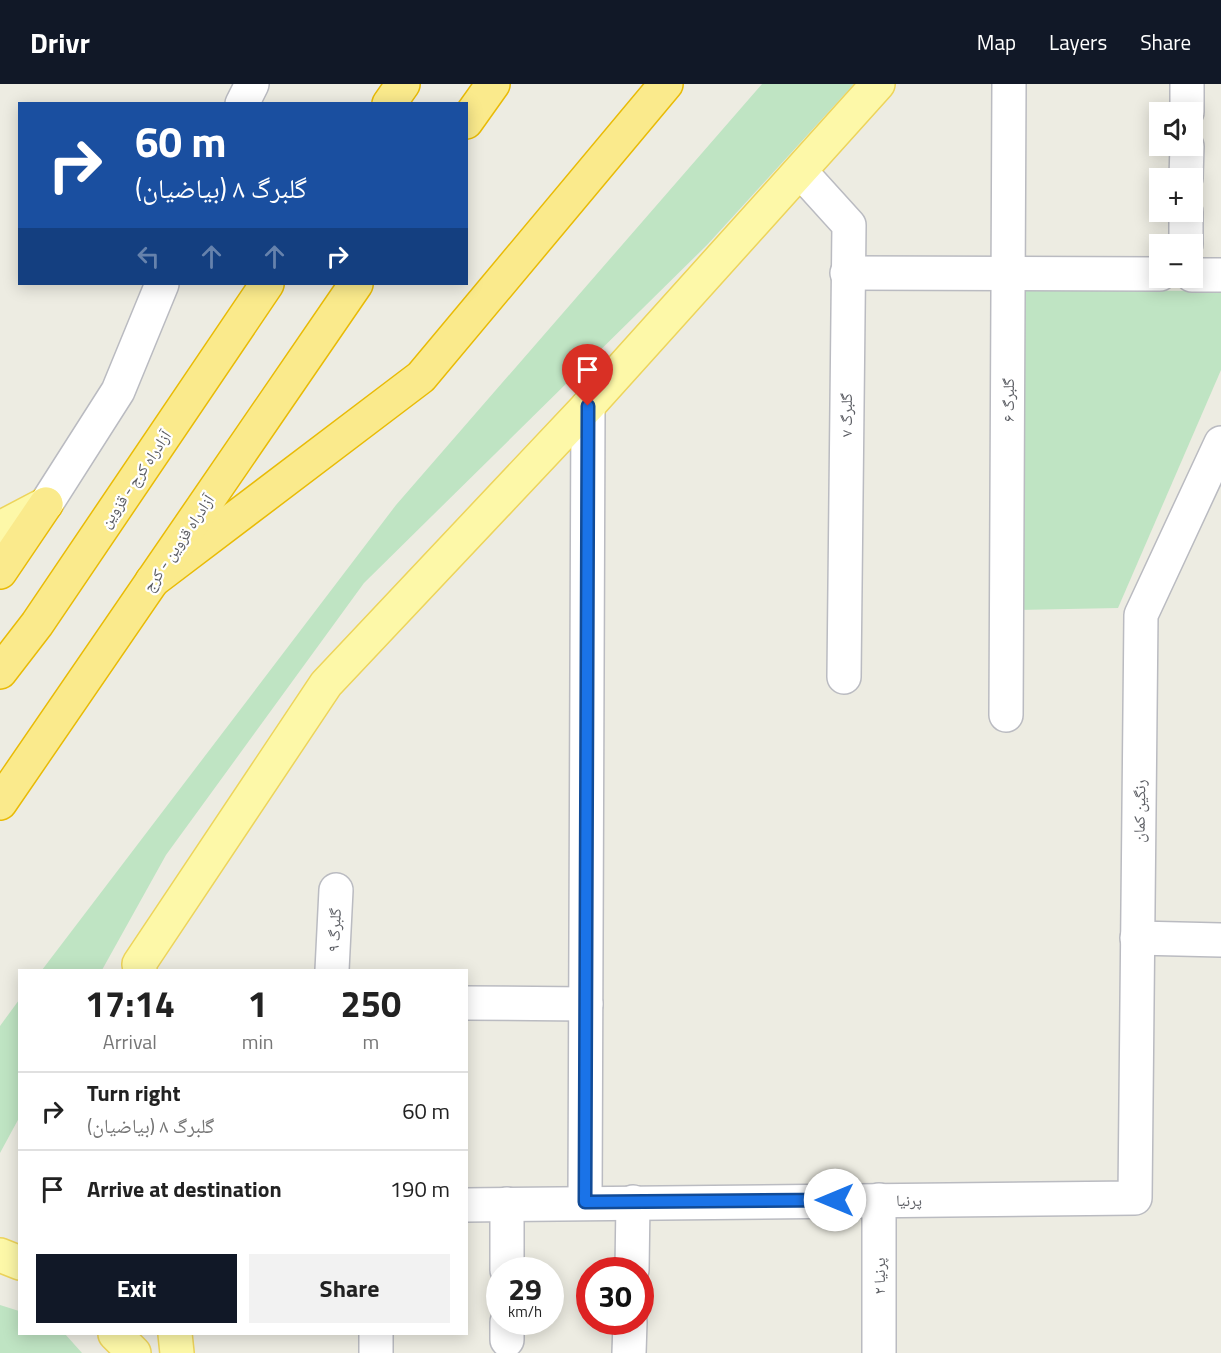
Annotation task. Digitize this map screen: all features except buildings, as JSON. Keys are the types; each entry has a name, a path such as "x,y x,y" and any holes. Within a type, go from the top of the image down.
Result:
{"highway":[{"path":"390,102 403,84"},
{"path":"468,119 493,84"},
{"path":"152,581 421,377 666,84"},
{"name":"آزادراه کرج - قزوین","path":"0,672 38,624 266,285"},
{"name":"آزادراه قزوین - کرج","path":"0,803 355,285"},
{"path":"0,572 46,504"}],"main road":[{"path":"140,969 139,964 326,684 588,406 878,84"},
{"path":"0,528 46,504"},
{"path":"0,1255 18,1262"},
{"path":"116,1335 134,1353"},
{"path":"175,1335 177,1353"}],"street":[{"path":"243,102 252,84"},
{"name":"گلبرگ ۶","path":"1006,715 1009,84"},
{"path":"1187,84 1187,102"},
{"name":"گلبرگ ۷","path":"801,172 849,225 844,677"},
{"path":"847,273 1149,274"},
{"path":"1203,274 1221,275"},
{"path":"46,504 118,391 162,285"},
{"path":"585,1202 588,406"},
{"name":"رنگین کمان","path":"1135,1198 1141,615 1221,443"},
{"name":"گلبرگ ۹","path":"332,969 336,890"},
{"path":"1137,938 1221,940"},
{"path":"468,1003 586,1004"},
{"name":"پرنیا","path":"468,1204 1135,1198"},
{"name":"پرنیا ۲","path":"879,1200 879,1353"},
{"path":"632,1257 633,1202"},
{"path":"507,1204 507,1257"},
{"path":"376,1335 376,1353"},
{"path":"629,1353 630,1335"}],"green space":[{"path":"762,84 854,84 707,245 364,583 166,855 103,969 43,969 396,505"},
{"path":"1018,290 1221,291 1221,370 1118,608 1018,610"},
{"path":"18,1001 18,1120 0,1153 0,1026"},
{"path":"0,1305 18,1311 18,1335 66,1335 82,1353 0,1353"}],"route":[{"path":"588,406 585,1202 835,1200"}]}
